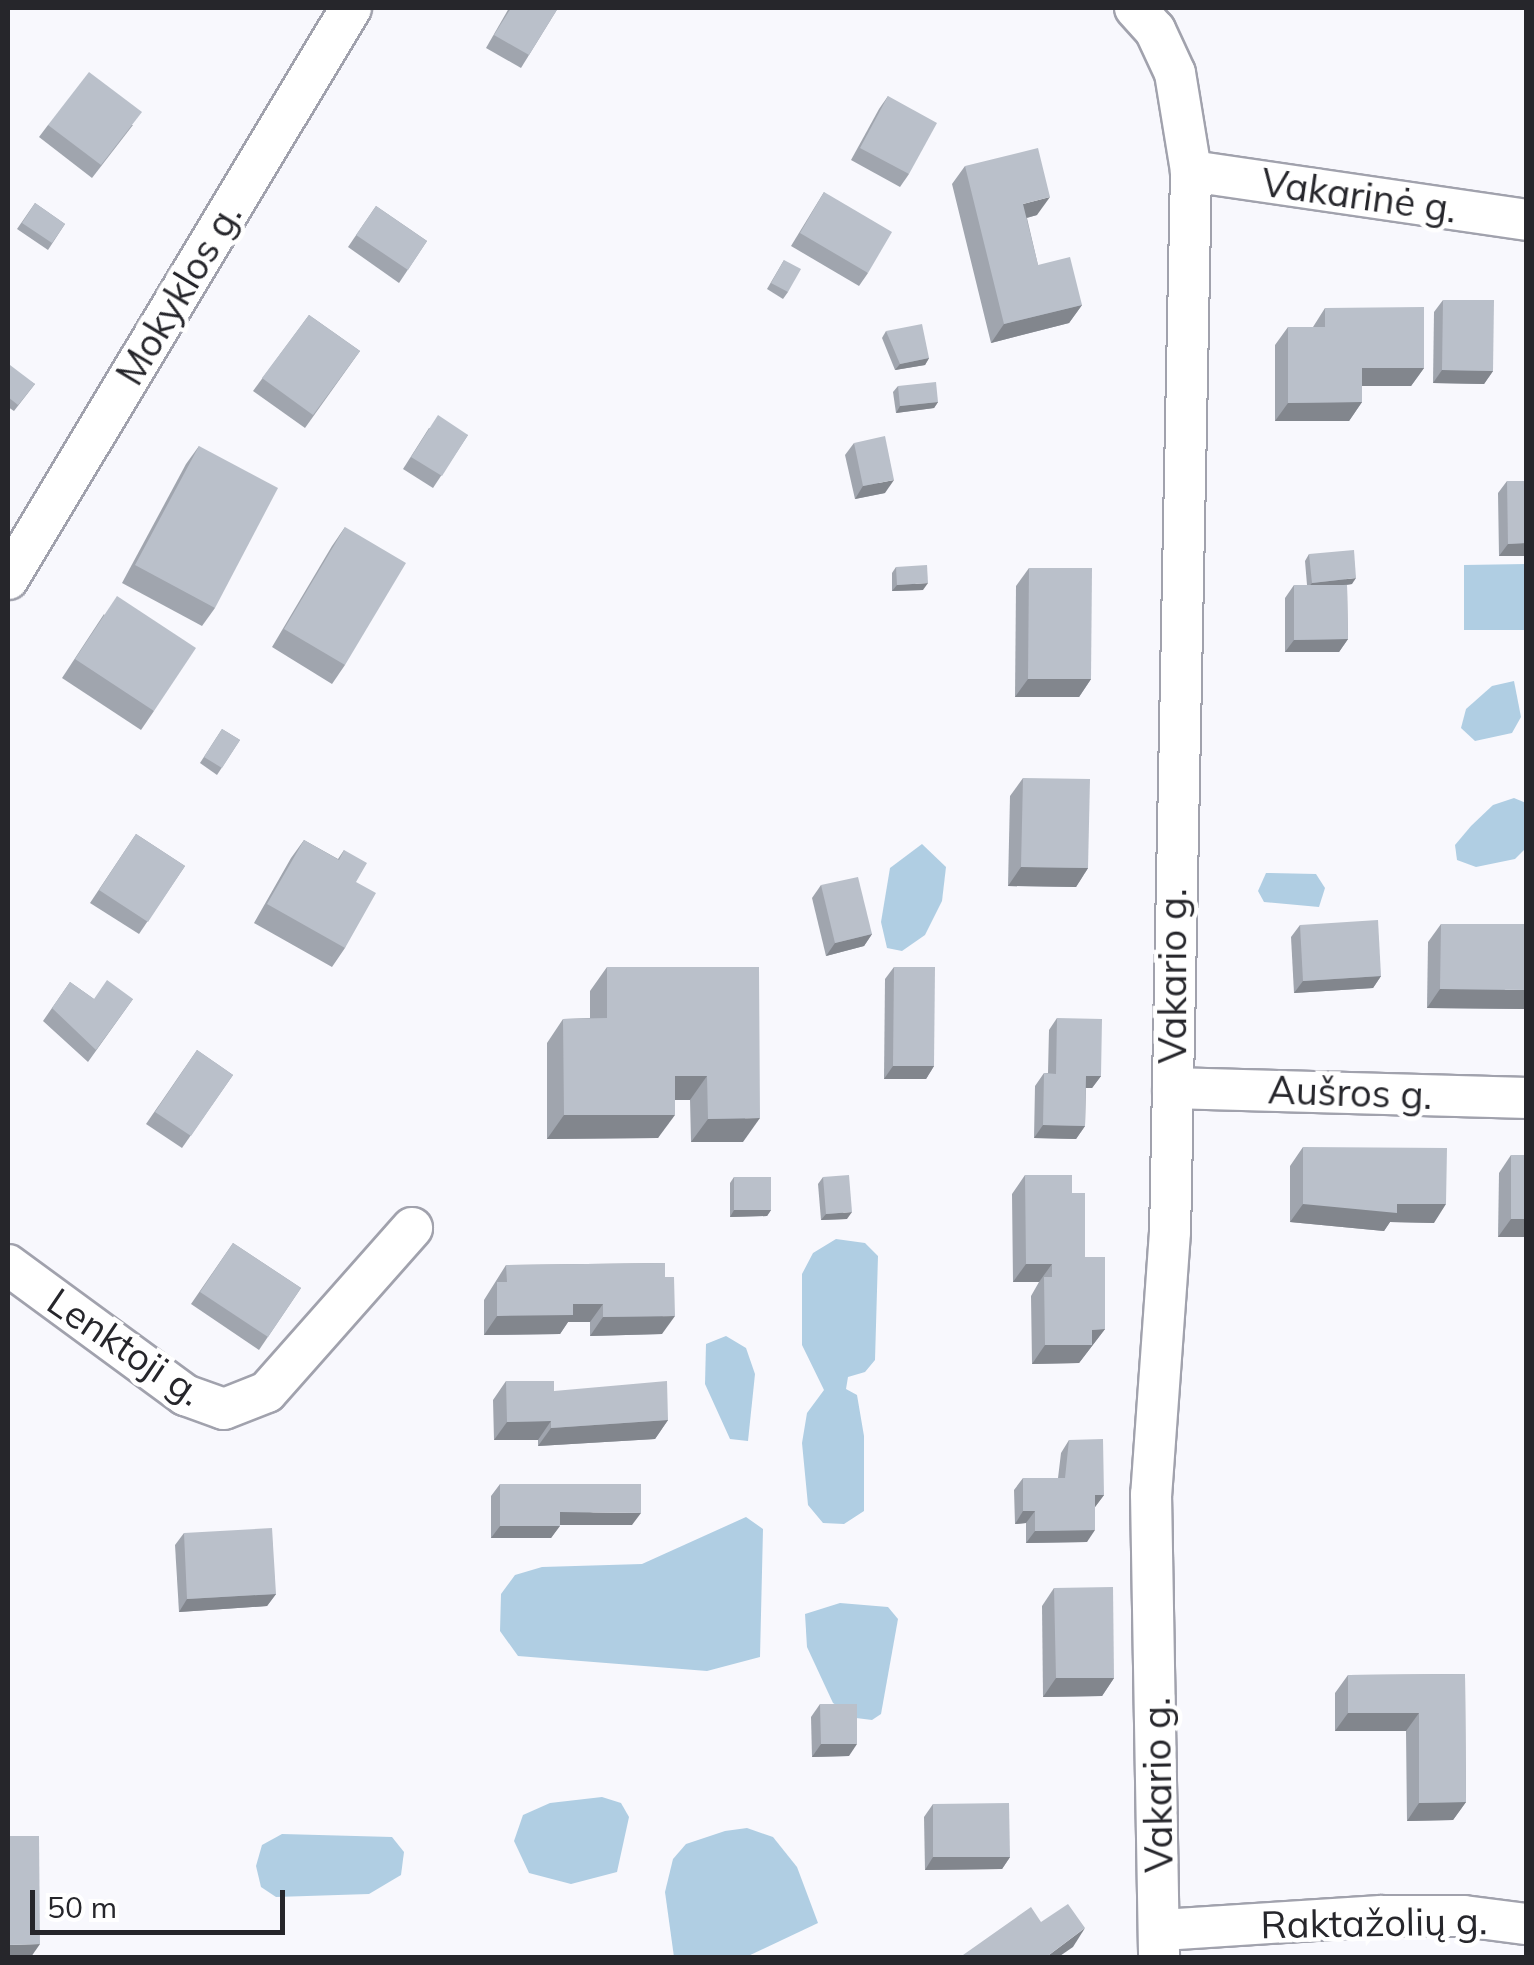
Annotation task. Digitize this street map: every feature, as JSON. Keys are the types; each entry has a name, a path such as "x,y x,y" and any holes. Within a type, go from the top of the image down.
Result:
{"street":[{"name":"Mokyklos g.","path":"8,579 351,8"},
{"name":"Vakario g.","path":"1136,8 1156,30 1175,72 1191,171 1170,1232 1151,1494 1160,1944"},
{"name":"Vakarinė g.","path":"1191,171 1526,220"},
{"name":"Aušros g.","path":"1172,1088 1526,1098"},
{"name":"Lenktoji g.","path":"8,1265 185,1395 224,1409 267,1392 412,1228"},
{"name":"Raktažolių g.","path":"1160,1944 1381,1916 1464,1916 1526,1924"}],"water":[{"path":"1526,564 1526,630 1464,630 1464,565"},
{"path":"1514,681 1521,717 1512,733 1475,741 1461,728 1466,709 1492,686"},
{"path":"1514,798 1526,803 1526,848 1515,859 1476,867 1457,860 1455,845 1471,826 1493,805"},
{"path":"922,844 946,867 942,901 925,935 902,951 887,948 881,922 890,868"},
{"path":"1266,873 1316,874 1325,888 1319,907 1264,902 1258,891"},
{"path":"836,1239 865,1243 878,1256 875,1360 865,1372 848,1377 846,1389 857,1395 864,1436 864,1511 844,1524 823,1523 808,1505 802,1443 807,1413 824,1390 802,1345 802,1274 813,1253"},
{"path":"726,1336 746,1348 755,1374 748,1441 730,1439 705,1384 706,1344"},
{"path":"746,1517 763,1529 760,1657 707,1671 518,1656 500,1631 501,1594 515,1575 542,1567 642,1564"},
{"path":"840,1603 888,1607 898,1619 881,1714 872,1720 856,1718 833,1703 807,1647 805,1614"},
{"path":"602,1797 621,1803 629,1817 617,1872 571,1884 529,1873 514,1841 523,1815 550,1803"},
{"path":"747,1828 773,1837 797,1867 818,1923 746,1957 674,1957 665,1892 673,1859 686,1844"},
{"path":"282,1834 392,1837 404,1852 401,1875 369,1894 276,1897 261,1887 256,1866 262,1845"}],"building":[{"path":"511,8 558,8 529,55 494,35"},
{"path":"89,72 142,112 101,165 48,125"},
{"path":"888,96 937,123 909,174 860,148"},
{"path":"1038,148 1050,197 1023,204 1038,265 1070,257 1082,305 1004,324 965,166"},
{"path":"824,192 892,232 868,273 800,233"},
{"path":"35,203 65,224 52,243 22,223"},
{"path":"376,206 427,241 408,270 356,235"},
{"path":"784,260 801,269 788,292 771,283"},
{"path":"1443,300 1494,300 1493,371 1442,370"},
{"path":"1424,307 1424,368 1362,368 1362,402 1288,403 1288,327 1325,327 1325,308"},
{"path":"309,315 360,351 313,415 262,378"},
{"path":"922,324 929,358 900,364 886,331"},
{"path":"10,365 35,384 18,405 8,397"},
{"path":"936,382 938,402 900,406 898,386"},
{"path":"438,415 468,435 442,476 411,457"},
{"path":"885,436 894,480 863,486 854,443"},
{"path":"199,446 278,488 215,608 135,565"},
{"path":"1507,481 1526,481 1526,543 1508,544"},
{"path":"345,527 406,563 345,665 284,629"},
{"path":"1354,550 1356,578 1312,583 1309,554"},
{"path":"927,565 928,583 897,585 896,567"},
{"path":"1029,568 1092,568 1091,679 1028,679"},
{"path":"1294,585 1347,585 1348,639 1294,640"},
{"path":"117,596 196,648 154,711 75,659"},
{"path":"222,729 240,740 222,768 204,757"},
{"path":"1023,778 1090,779 1088,868 1021,867"},
{"path":"136,834 185,866 148,922 99,890"},
{"path":"304,840 339,860 344,850 367,863 356,882 376,893 345,948 267,904"},
{"path":"858,877 872,934 835,943 821,885"},
{"path":"1378,920 1381,976 1303,981 1300,925"},
{"path":"1441,924 1526,924 1526,990 1440,989"},
{"path":"607,967 759,967 760,1118 708,1119 707,1076 675,1076 675,1115 564,1115 563,1019 607,1018"},
{"path":"894,967 935,967 934,1066 893,1066"},
{"path":"107,980 133,999 96,1050 52,1008 70,982 94,999"},
{"path":"1057,1018 1102,1019 1101,1076 1086,1076 1085,1126 1043,1125 1044,1073 1056,1074"},
{"path":"197,1050 233,1075 191,1136 155,1112"},
{"path":"1303,1147 1447,1148 1446,1204 1397,1204 1397,1213 1303,1204"},
{"path":"1511,1155 1526,1155 1526,1219 1511,1219"},
{"path":"849,1175 852,1212 826,1214 823,1177"},
{"path":"1025,1175 1072,1175 1072,1193 1085,1193 1085,1257 1105,1257 1105,1329 1092,1330 1092,1345 1045,1345 1044,1277 1052,1277 1052,1264 1026,1264"},
{"path":"734,1177 771,1177 771,1210 734,1210"},
{"path":"233,1243 301,1288 268,1337 200,1292"},
{"path":"665,1263 665,1277 674,1277 675,1316 603,1317 603,1304 573,1304 573,1315 497,1316 497,1282 507,1282 506,1265"},
{"path":"506,1381 554,1381 554,1391 667,1381 668,1420 551,1428 551,1421 507,1422"},
{"path":"1103,1439 1104,1495 1095,1495 1095,1530 1035,1531 1035,1511 1023,1511 1023,1478 1065,1478 1069,1440"},
{"path":"500,1484 641,1484 641,1513 560,1512 560,1526 500,1526"},
{"path":"272,1528 276,1594 187,1599 184,1533"},
{"path":"1113,1587 1114,1678 1056,1678 1054,1588"},
{"path":"1465,1674 1466,1802 1419,1803 1419,1713 1348,1713 1348,1675"},
{"path":"820,1704 857,1704 857,1744 821,1744"},
{"path":"1009,1803 1010,1857 933,1857 933,1804"},
{"path":"8,1836 39,1836 40,1944 8,1945"},
{"path":"1068,1904 1085,1928 1045,1958 963,1955 1031,1907 1041,1922"}]}
